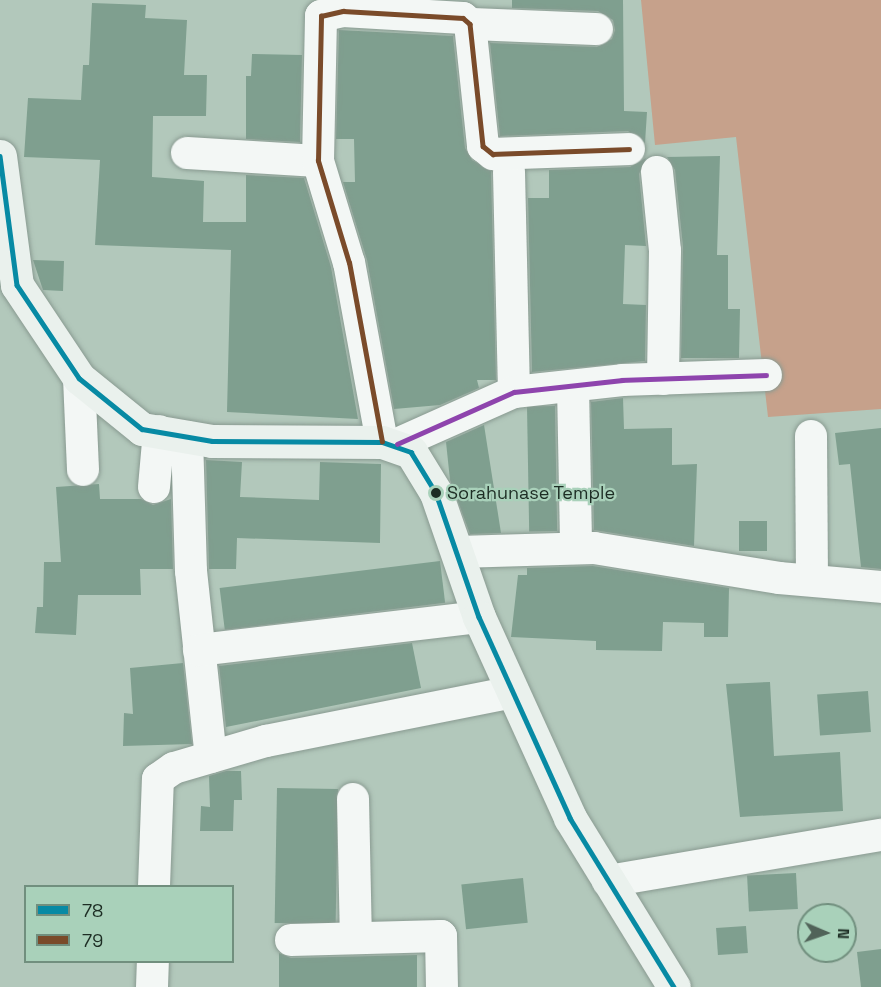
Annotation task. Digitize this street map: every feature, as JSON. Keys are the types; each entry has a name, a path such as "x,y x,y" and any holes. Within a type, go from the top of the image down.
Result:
{"street":[{"path":"389,443 349,263 318,161 317,27 327,11 343,6 454,14 470,24 597,29"},
{"path":"470,24 486,151 629,149"},
{"path":"187,153 318,161"},
{"path":"0,156 17,285 79,378 142,429 173,434 389,443 411,453 436,493 479,617 570,818 674,987"},
{"path":"509,172 514,392"},
{"path":"657,172 665,251 663,379"},
{"path":"389,443 514,392 663,379 766,375"},
{"path":"79,378 83,470"},
{"path":"573,386 576,548"},
{"path":"154,487 173,434"},
{"path":"173,434 211,757"},
{"path":"811,436 812,580"},
{"path":"458,552 576,548 812,580 881,587"},
{"path":"199,651 479,617"},
{"path":"154,885 158,779 211,757 513,692"},
{"path":"353,798 356,938"},
{"path":"608,881 881,835"},
{"path":"291,940 441,936 442,987"},
{"path":"152,987 153,963"}],"shaded area":[{"path":"641,0 881,0 881,409 768,417 736,137 655,145"}],"building":[{"path":"512,0 623,0 624,111 647,112 645,143 628,131 500,136 490,43 597,47 612,39 615,30 613,20 598,11 512,8"},
{"path":"92,3 146,5 145,18 187,20 184,75 207,75 206,116 153,116 152,177 204,181 203,222 246,222 246,175 304,178 331,267 358,419 227,412 231,250 95,245 100,160 24,157 28,98 81,100 83,65 89,65"},
{"path":"339,30 453,36 465,148 472,160 491,171 496,380 477,380 479,388 440,405 394,409 367,260 343,182 355,182 354,139 336,139"},
{"path":"252,54 302,55 300,142 246,139 246,76 251,76"},
{"path":"720,156 717,255 728,255 728,309 740,309 739,358 681,358 683,247 675,170 667,157"},
{"path":"646,158 639,174 646,246 625,245 623,304 646,305 645,361 532,372 528,198 549,198 549,170 630,167"},
{"path":"33,260 64,261 63,291 43,290"},
{"path":"623,398 624,429 672,428 672,465 697,464 694,546 594,530 591,402"},
{"path":"527,406 555,406 557,531 529,531"},
{"path":"484,425 501,533 470,534 450,480 446,442"},
{"path":"881,428 881,569 861,567 850,464 839,465 835,433"},
{"path":"206,460 242,462 240,497 319,500 320,462 381,464 380,543 237,538 236,569 209,569"},
{"path":"99,484 100,499 141,499 153,505 171,499 173,569 140,569 141,595 78,595 76,635 35,633 37,607 43,607 44,562 61,562 56,487"},
{"path":"739,521 767,521 767,551 739,551"},
{"path":"440,561 445,603 225,630 220,588"},
{"path":"593,566 729,588 728,637 704,637 704,623 663,622 662,651 596,650 596,641 511,637 518,575 527,575 527,568"},
{"path":"412,643 421,688 226,727 219,666"},
{"path":"183,663 192,744 123,746 124,713 133,714 130,668"},
{"path":"770,682 774,756 840,752 843,811 740,817 726,684"},
{"path":"868,691 871,732 820,735 817,695"},
{"path":"226,771 241,771 242,800 234,800 233,831 200,831 201,806 210,807 209,776"},
{"path":"277,788 338,789 336,924 275,923"},
{"path":"796,873 797,909 749,912 747,876"},
{"path":"523,878 528,923 466,929 461,884"},
{"path":"746,926 748,953 718,955 716,928"},
{"path":"881,949 881,987 861,987 857,952"},
{"path":"279,953 291,958 417,955 417,987 279,987"}],"transit line":[{"name":"79","path":"382,442 349,263 318,161 321,16 343,11 463,18 470,24 483,146 493,154 629,149"},
{"name":"78","path":"0,156 17,285 79,378 142,429 212,441 382,442 411,452 436,493 479,617 570,818 674,987"},
{"path":"397,444 514,392 622,380 766,375"}],"place":[{"name":"Sorahunase Temple","path":"436,493"}]}
